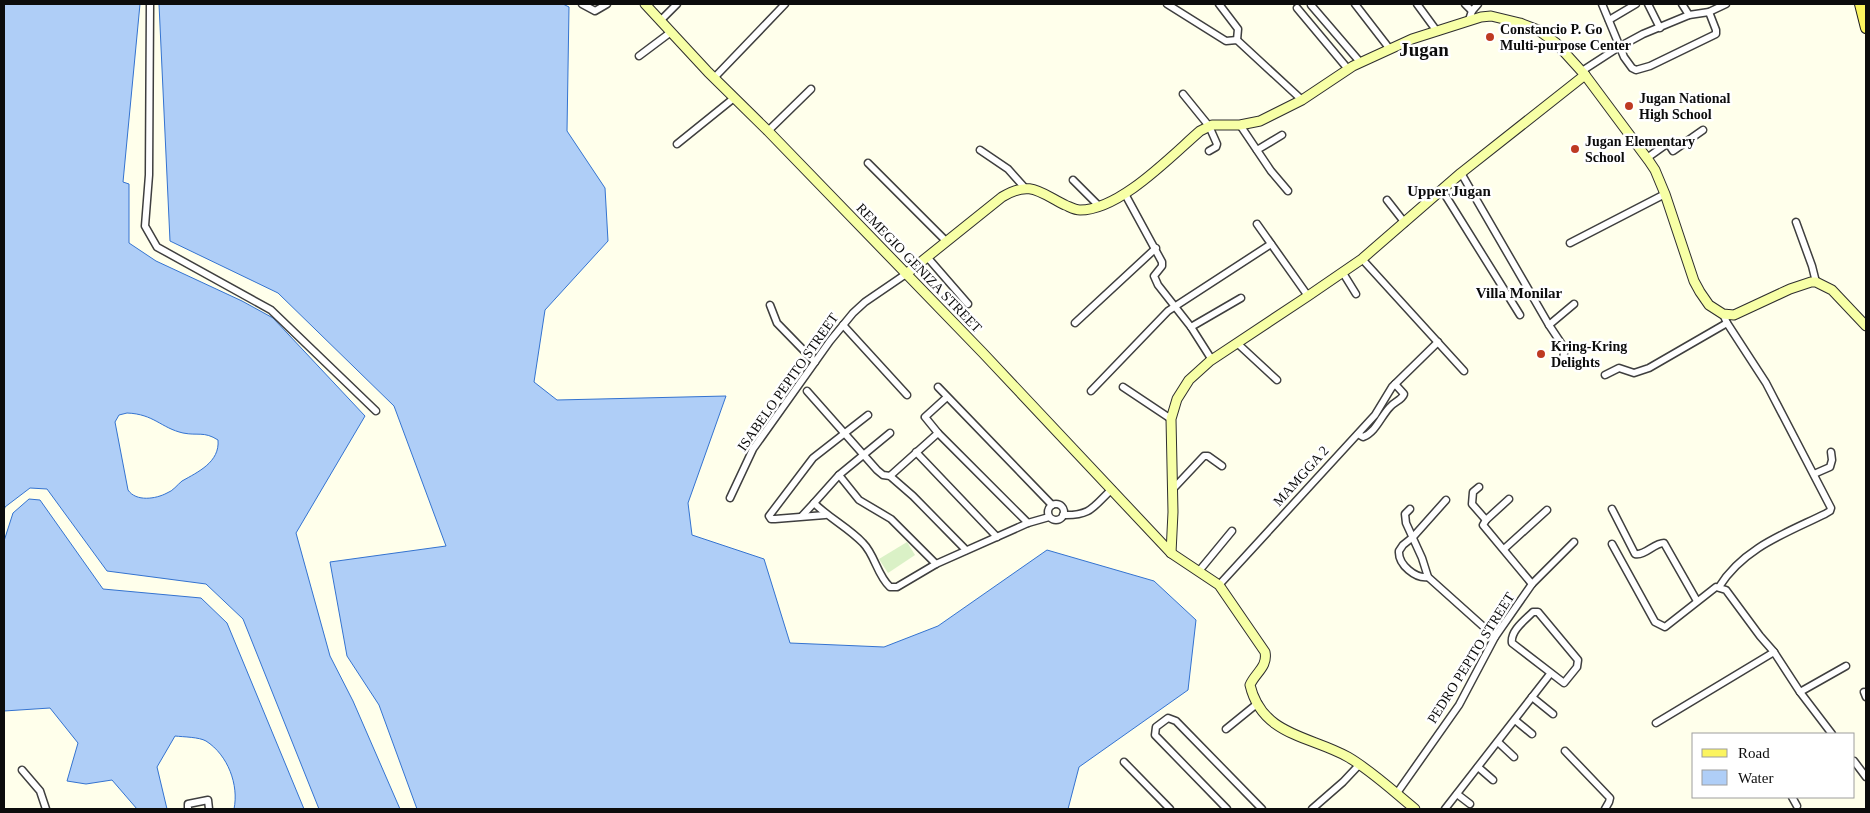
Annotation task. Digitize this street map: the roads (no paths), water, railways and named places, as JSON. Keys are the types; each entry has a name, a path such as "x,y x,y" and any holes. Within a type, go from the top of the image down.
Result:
{"main road":[{"path":"1860,4 1866,28"}],"street":[{"path":"150,4 150,175 145,226 157,247 271,310 376,411"},
{"path":"582,4 595,11 607,4"},
{"name":"REMEGIO GENIZA STREET","path":"645,4 714,78 768,130 1112,489 1171,553"},
{"path":"660,21 676,4"},
{"path":"714,78 785,4"},
{"path":"1167,4 1226,41 1237,40 1302,100"},
{"path":"1219,4 1238,29 1237,40"},
{"path":"1355,4 1389,48"},
{"path":"1417,4 1436,30"},
{"path":"1465,4 1471,16"},
{"path":"1471,16 1478,4"},
{"path":"1602,4 1619,47 1632,68 1641,70 1716,34 1709,12"},
{"path":"1609,20 1636,4"},
{"path":"1648,4 1660,28"},
{"path":"1682,4 1688,15"},
{"path":"1415,809 1397,793 1341,754 1287,732 1269,719 1258,703 1250,685 1263,667 1265,652 1219,585 1171,553 1173,489 1171,419 1173,409 1182,389 1200,369 1362,259 1461,173 1583,73 1619,47 1688,15 1709,12 1726,4"},
{"path":"1311,5 1360,62"},
{"path":"1297,8 1348,70"},
{"path":"906,274 1012,191 1033,188 1076,210 1099,206 1125,194 1200,131 1209,126 1240,125 1260,121 1302,100 1360,62 1389,48 1471,16 1491,16 1520,23 1538,30 1556,43 1583,73 1655,170 1694,281 1709,305 1723,314 1734,315 1790,289 1816,282 1832,290 1866,326"},
{"path":"639,56 671,32"},
{"path":"768,130 811,89"},
{"path":"1183,94 1209,126 1217,144 1216,147 1209,150"},
{"path":"677,144 734,98"},
{"path":"1240,125 1256,150 1288,192"},
{"path":"1647,158 1668,143 1673,151 1704,130"},
{"path":"1256,150 1282,135"},
{"path":"980,150 1008,169 1025,188"},
{"path":"868,163 946,241"},
{"path":"1461,173 1549,325 1565,349 1563,358"},
{"path":"1073,180 1099,206"},
{"path":"1442,190 1520,315"},
{"path":"1125,194 1163,264 1154,276 1158,286 1191,327 1212,360"},
{"path":"1570,243 1665,194"},
{"path":"1388,200 1405,223"},
{"path":"1796,222 1816,282"},
{"path":"1257,224 1308,296"},
{"path":"1091,391 1175,306 1272,244"},
{"path":"1075,322 1156,248"},
{"path":"928,258 968,304"},
{"path":"1362,259 1464,371"},
{"path":"1343,273 1356,294"},
{"name":"ISABELO PEPITO STREET","path":"730,498 753,450 843,325 865,302 906,274"},
{"path":"1191,327 1241,298"},
{"path":"1549,325 1574,304"},
{"path":"770,305 777,323 815,362"},
{"path":"1719,587 1725,577 1751,552 1770,540 1830,511 1831,508 1766,383 1723,314"},
{"path":"1605,376 1618,368 1634,373 1649,368 1727,323"},
{"path":"843,325 907,395"},
{"name":"MAMGGA 2","path":"1219,585 1358,434 1375,414 1395,384 1438,342"},
{"path":"1237,343 1277,380"},
{"path":"1358,434 1363,437 1369,434 1390,406 1403,397 1404,394 1395,384"},
{"path":"938,387 1052,505 1060,506 1063,510 1063,515"},
{"path":"1124,387 1171,419"},
{"path":"807,391 864,456 883,475 890,476 913,496 966,550"},
{"path":"947,397 925,417 938,433 1028,523"},
{"path":"825,515 773,519 769,516 814,458 868,415"},
{"path":"802,516 839,476 890,433"},
{"path":"890,476 938,433"},
{"path":"916,452 997,537"},
{"path":"1814,474 1830,466 1832,460 1830,452"},
{"path":"1173,489 1204,456 1208,456 1222,466"},
{"path":"839,476 859,500 891,519 936,564"},
{"path":"1479,487 1473,492 1472,504 1486,520"},
{"path":"814,503 825,515 864,544 890,587 897,587 936,564 1028,523 1049,517 1057,520 1063,515 1076,516 1086,513 1112,489"},
{"path":"1509,499 1486,520 1483,526 1532,584"},
{"path":"1428,577 1422,578 1414,574 1398,556 1399,549 1413,537 1446,500"},
{"path":"1049,517 1048,511 1052,505"},
{"path":"1410,509 1406,514 1406,523 1428,577 1495,637"},
{"path":"1612,509 1635,554 1640,555 1660,543 1664,543 1696,601"},
{"path":"1504,549 1547,510"},
{"path":"1199,571 1232,531"},
{"name":"PEDRO PEPITO STREET","path":"1397,793 1459,705 1495,637 1532,584 1574,542"},
{"path":"1612,544 1655,622 1666,626 1716,587 1726,590 1774,652 1800,692 1831,733"},
{"path":"1535,612 1538,612 1578,660 1578,667 1564,683 1550,674 1511,641 1514,633 1535,612"},
{"path":"1656,723 1774,652"},
{"path":"1800,692 1846,666"},
{"path":"1445,809 1550,674"},
{"path":"1532,697 1553,714"},
{"path":"1226,729 1258,703"},
{"path":"1227,809 1156,735 1156,727 1168,718 1176,721 1262,809"},
{"path":"1515,720 1532,734"},
{"path":"1498,742 1514,757"},
{"path":"1565,751 1610,798 1605,809"},
{"path":"1124,762 1170,809"},
{"path":"1855,763 1866,777"},
{"path":"1312,809 1344,782 1359,765"},
{"path":"1478,767 1493,780"},
{"path":"22,770 40,791 46,809"},
{"path":"1457,794 1470,804"},
{"path":"1793,798 1797,806"},
{"path":"188,809 188,804 208,800 209,809"}],"water":[{"path":"4,4 140,4 123,182 129,184 129,243 156,261 242,301 273,318 365,416 296,533 330,656 353,701 400,809 319,809 243,619 206,584 107,571 47,489 30,488 5,507 4,511","holes":["127,413 151,418 175,431 205,435 218,440 218,448 212,460 195,474 162,495 152,498 141,498 132,494 128,490 115,422 119,415"]},
{"path":"159,4 563,4 569,7 567,131 605,188 608,241 545,310 534,382 557,400 726,396 688,503 692,535 764,559 790,643 884,647 938,626 1047,550 1154,581 1196,620 1188,690 1079,767 1068,809 417,809 379,705 347,656 330,562 446,546 394,406 278,293 170,241"},
{"path":"29,499 40,500 103,589 201,598 227,623 304,809 234,809 235,790 233,781 226,762 220,754 206,741 175,736 157,767 167,809 137,809 112,780 86,784 67,781 78,743 50,708 4,711 4,541 13,513"}],"place":[{"name":"Constancio P. Go Multi-purpose Center","path":"1490,37"},
{"name":"Jugan National High School","path":"1629,106"},
{"name":"Jugan Elementary School","path":"1575,149"},
{"name":"Kring-Kring Delights","path":"1541,354"}],"district":[{"name":"Jugan","path":"1424,49"},
{"name":"Upper Jugan","path":"1449,191"},
{"name":"Villa Monilar","path":"1519,293"}]}
